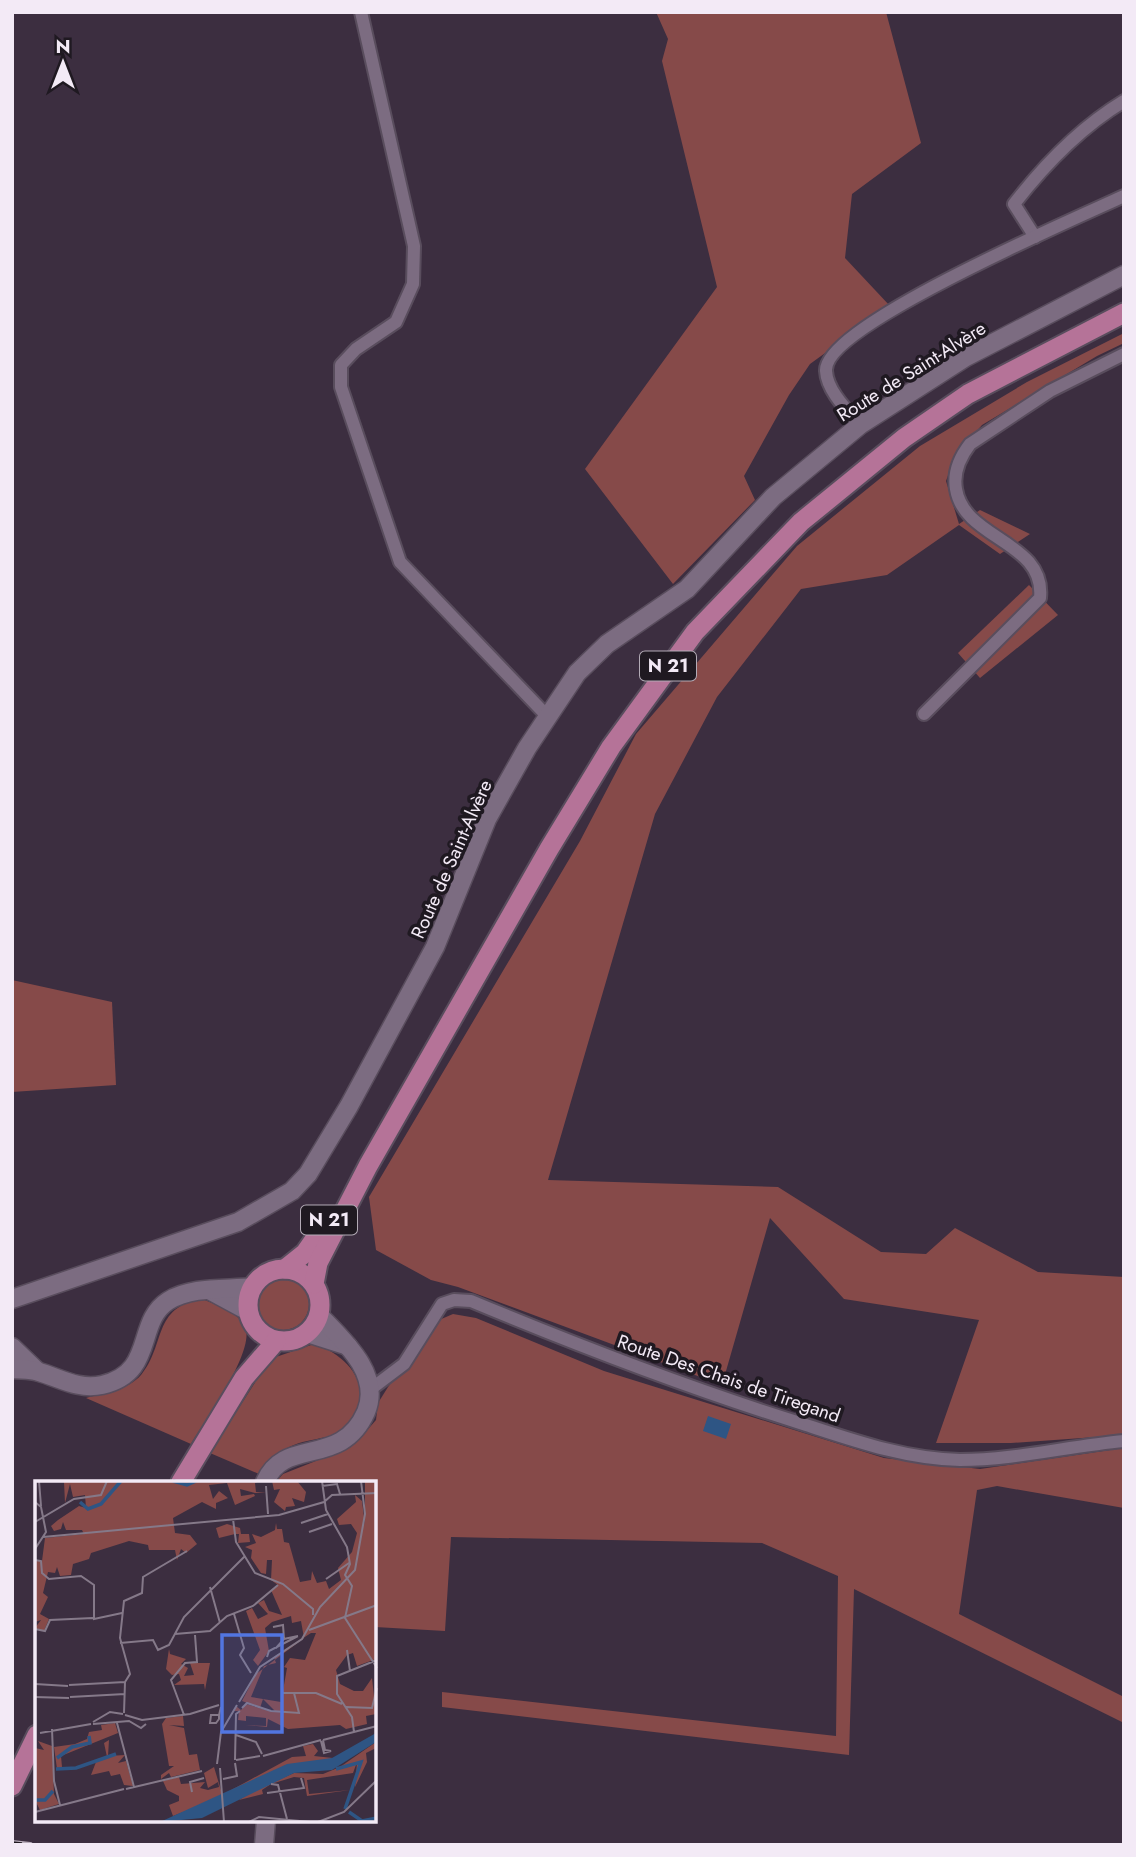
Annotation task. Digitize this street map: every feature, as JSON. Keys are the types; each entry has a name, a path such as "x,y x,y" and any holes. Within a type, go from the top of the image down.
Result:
{"main road":[{"name":"Route de Saint-Alvère","path":"12,1299 238,1222 292,1191 308,1174 349,1105 435,947 487,819 577,673 607,644 687,589 773,497 860,425 966,357 1124,275"},
{"name":"N 21","path":"314,1284 318,1263 368,1166 611,747 649,691 722,601 801,522 904,438 968,394 1124,313"},
{"name":"N 21","path":"285,1269 305,1253 368,1166"},
{"path":"211,1291 248,1311 267,1336 298,1339 307,1333 319,1315 319,1294 306,1276 285,1269 266,1274 253,1287 248,1311"},
{"path":"12,1369 37,1371 79,1386 104,1385 139,1362 155,1314 168,1301 193,1290 253,1287"},
{"path":"12,1316 31,1292"},
{"path":"265,1481 269,1472 286,1458 328,1448 348,1439 368,1408 371,1389 358,1358 319,1315"},
{"path":"307,1333 348,1346"},
{"path":"181,1481 267,1336"},
{"path":"12,1347 37,1371"},
{"path":"12,1786 35,1739"},
{"path":"264,1845 266,1822"}],"street":[{"path":"361,12 414,246 413,284 396,322 356,349 341,365 341,387 400,562 548,717"},
{"path":"1035,237 1014,204 1040,171 1101,115 1124,102"},
{"path":"860,425 836,396 826,372 829,356 889,310 934,285 1124,196"},
{"path":"924,714 1040,598 1038,578 1027,561 1009,543 983,531 967,517 957,499 955,482 961,455 970,444 1050,391 1124,354"},
{"name":"Route Des Chais de Tiregand","path":"371,1389 404,1364 442,1304 454,1300 471,1301 637,1369 803,1424 910,1454 959,1460 998,1458 1124,1441"}],"shaded area":[{"path":"656,12 886,12 921,143 852,194 845,258 890,306 810,364 789,395 744,476 755,500 673,584 585,469 717,287 662,61 668,39"},
{"path":"1124,333 1124,343 1097,356 982,425 955,456 946,481 959,524 980,510 1030,534 1000,554 959,525 887,575 801,589 717,697 655,814 548,1180 778,1187 881,1252 926,1254 955,1228 1038,1272 1124,1277 1124,1435 1011,1443 936,1443 979,1320 844,1299 770,1218 722,1385 458,1287 431,1280 376,1250 369,1197 580,841 636,734 797,546 920,446 1027,382"},
{"path":"1029,585 1058,615 980,678 958,653"},
{"path":"12,980 112,1002 116,1085 12,1092"},
{"path":"283,1278 302,1285 309,1304 302,1323 283,1330 264,1323 257,1304 264,1285"},
{"path":"202,1299 235,1315 244,1324 247,1335 244,1349 228,1384 191,1444 86,1398 115,1390 136,1380 149,1363 167,1319 186,1303"},
{"path":"453,1314 476,1318 604,1371 884,1458 980,1469 1124,1448 1124,1508 997,1486 977,1490 959,1614 1124,1697 1124,1723 854,1589 849,1755 442,1707 442,1692 836,1736 838,1576 762,1543 451,1537 445,1631 376,1627 376,1481 277,1481 283,1474 346,1449 362,1436 376,1420 378,1403 388,1387 439,1320"},
{"path":"314,1344 342,1359 358,1382 358,1408 350,1421 333,1435 299,1443 284,1450 259,1474 210,1453 270,1359"}],"water":[{"path":"708,1416 731,1424 726,1439 703,1431"}],"railway":[{"path":"12,1843 30,1845"}]}
